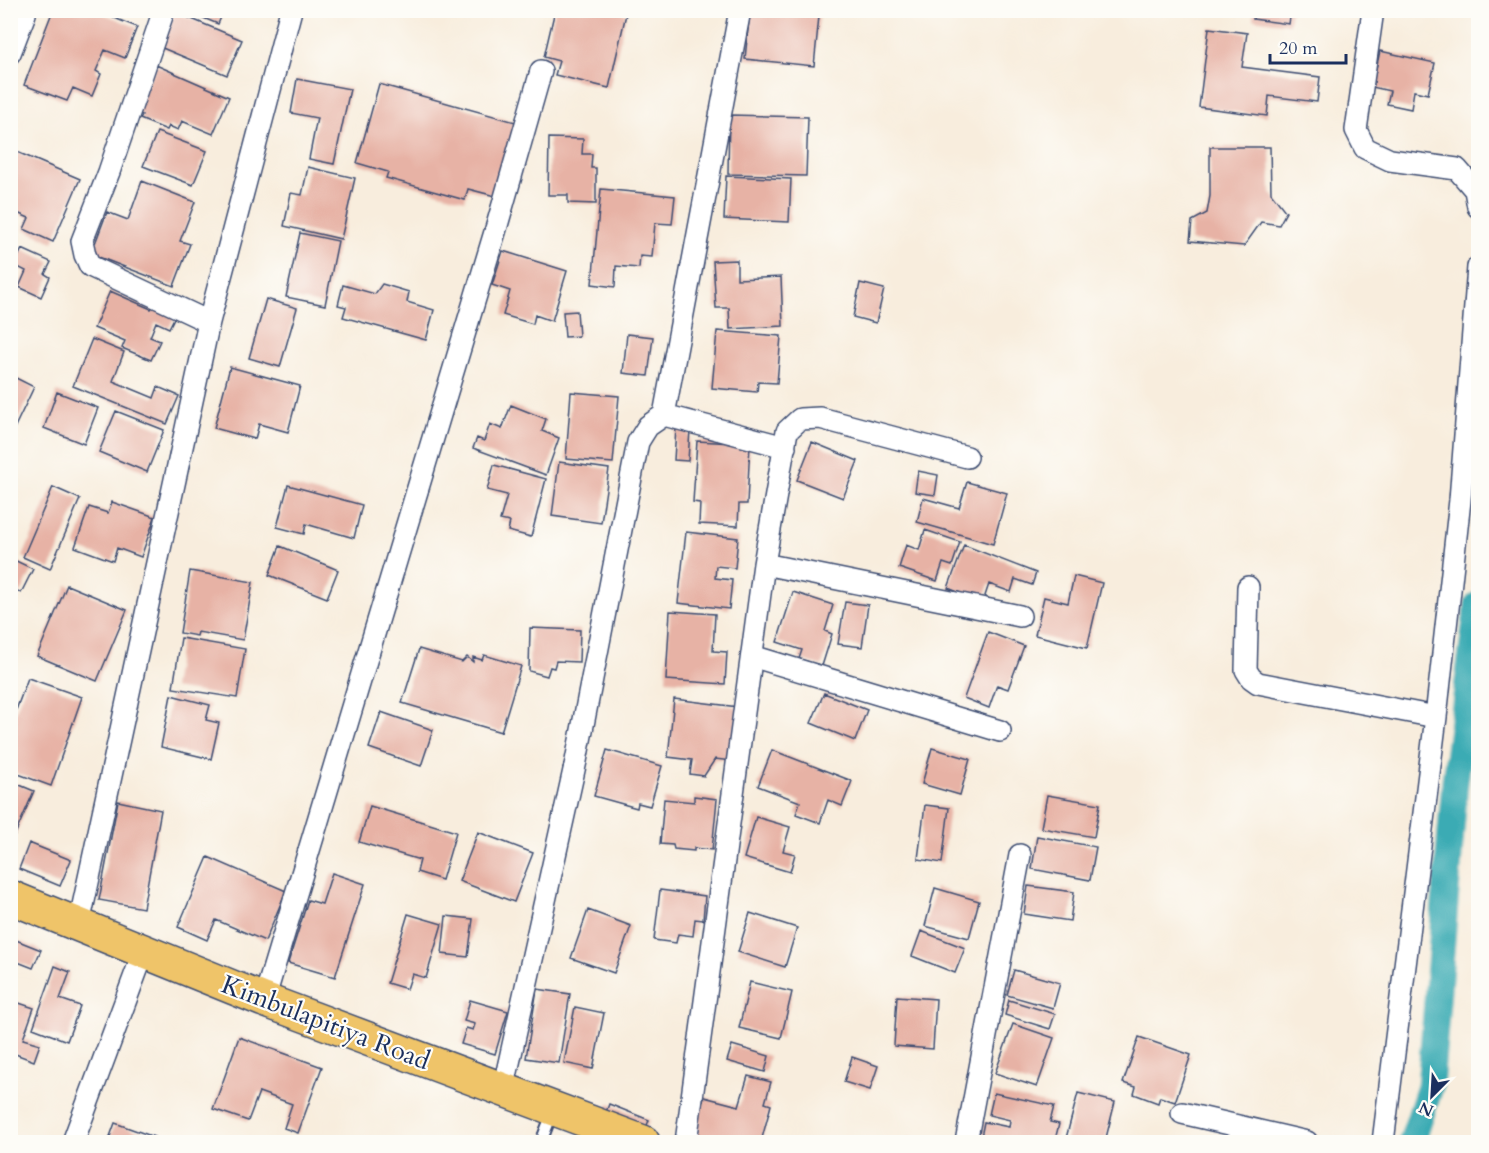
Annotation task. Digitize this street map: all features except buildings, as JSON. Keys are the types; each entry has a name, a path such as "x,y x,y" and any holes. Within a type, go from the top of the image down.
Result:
{"main road":[{"name":"Kimbulapitiya Road","path":"10,897 264,1000 643,1143"}],"street":[{"path":"164,10 109,172 82,241 84,255 90,266 209,322"},
{"path":"79,924 209,322 291,10"},
{"path":"503,1090 576,761 638,441 648,426 664,415 740,10"},
{"path":"1373,10 1356,130 1365,147 1390,159 1457,169 1475,190 1479,207"},
{"path":"10,53 25,14"},
{"path":"264,1000 495,234 541,71"},
{"path":"1383,1143 1436,717 1460,500 1479,267"},
{"path":"664,415 785,447"},
{"path":"686,1143 764,564 787,431 800,419 820,418 967,457"},
{"path":"764,564 1020,616"},
{"path":"1248,587 1246,670 1258,683 1436,717"},
{"path":"752,656 1000,731"},
{"path":"966,1143 1020,855"},
{"path":"73,1143 144,951"},
{"path":"1182,1113 1306,1143"}],"lane":[{"path":"540,1143 554,1108"}],"waterway":[{"path":"1412,1142 1430,1087 1455,782 1478,605"}]}
